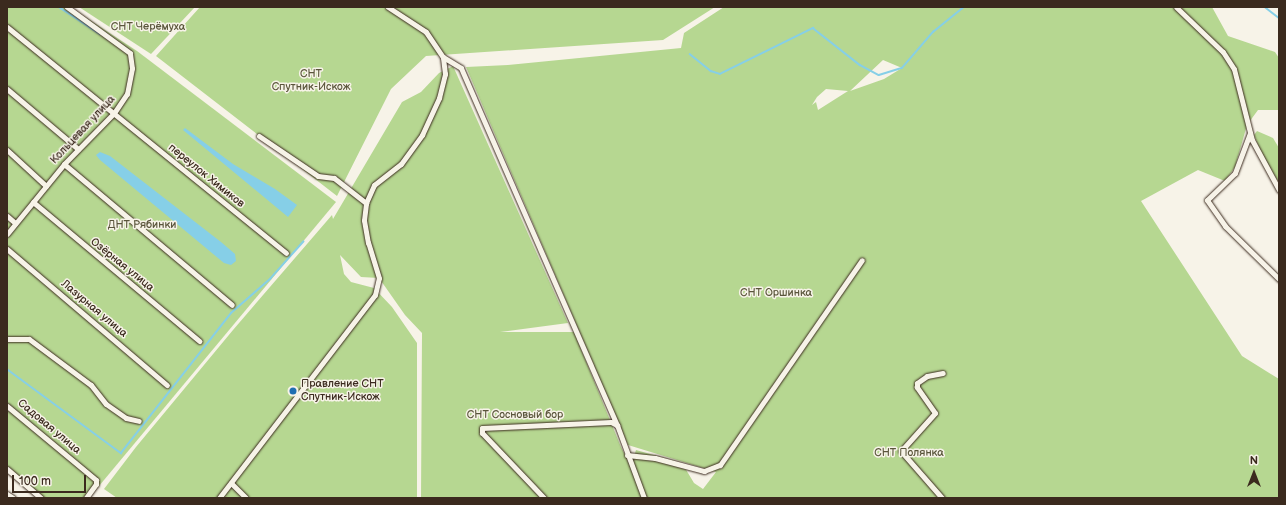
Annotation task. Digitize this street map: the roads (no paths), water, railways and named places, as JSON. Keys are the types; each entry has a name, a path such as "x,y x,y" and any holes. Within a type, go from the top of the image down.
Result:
{"street":[{"name":"Кольцевая улица","path":"7,234 64,164 114,113 123,102 128,87 132,68 130,53 67,7"},
{"path":"388,7 426,32 443,57 461,68 617,425 644,498"},
{"path":"1176,7 1223,52 1234,69 1250,132 1267,171 1279,190"},
{"name":"переулок Химиков","path":"7,27 286,254"},
{"path":"219,498 375,295 379,278 368,243 364,220 366,203 374,185 401,164 422,135 439,98 445,74 443,57"},
{"path":"7,89 78,149"},
{"path":"1250,132 1235,173 1207,200 1225,226 1279,279"},
{"path":"259,136 318,176 334,178 366,203"},
{"path":"7,150 46,186"},
{"path":"64,164 232,304"},
{"name":"Озёрная улица","path":"33,202 199,341"},
{"path":"7,216 15,223"},
{"name":"Лазурная улица","path":"7,249 168,385"},
{"path":"627,455 655,458 704,471 720,465 862,260"},
{"path":"7,339 29,339 91,385 106,404 126,418 139,421"},
{"path":"942,498 901,451 935,413 917,387 917,383 927,376 943,373"},
{"name":"Садовая улица","path":"7,406 96,480 96,484 86,498"},
{"path":"544,498 482,433 482,428 610,422 617,425"},
{"path":"7,469 41,498"},
{"path":"232,483 246,498"},
{"path":"7,494 12,498"}],"water":[{"path":"185,128 233,164 275,189 297,205 288,217 183,130"},
{"path":"100,152 110,156 221,242 235,254 236,261 231,265 224,263 100,160 96,155"}],"waterway":[{"path":"59,7 100,34"},
{"path":"690,54 711,71 720,74 813,28 860,65 879,75 902,68 933,32 964,7"},
{"path":"1265,7 1279,18"},
{"path":"7,369 121,453 231,313 270,279 303,242"}],"place":[{"name":"Правление СНТ Спутник-Искож","path":"293,391"}],"park label":[{"name":"СНТ Черёмуха","path":"148,27"},
{"name":"СНТ Спутник-Искож","path":"311,81"},
{"name":"ДНТ Рябинки","path":"142,225"},
{"name":"СНТ Оршинка","path":"776,293"},
{"name":"СНТ Сосновый бор","path":"515,415"},
{"name":"СНТ Полянка","path":"909,453"}]}
